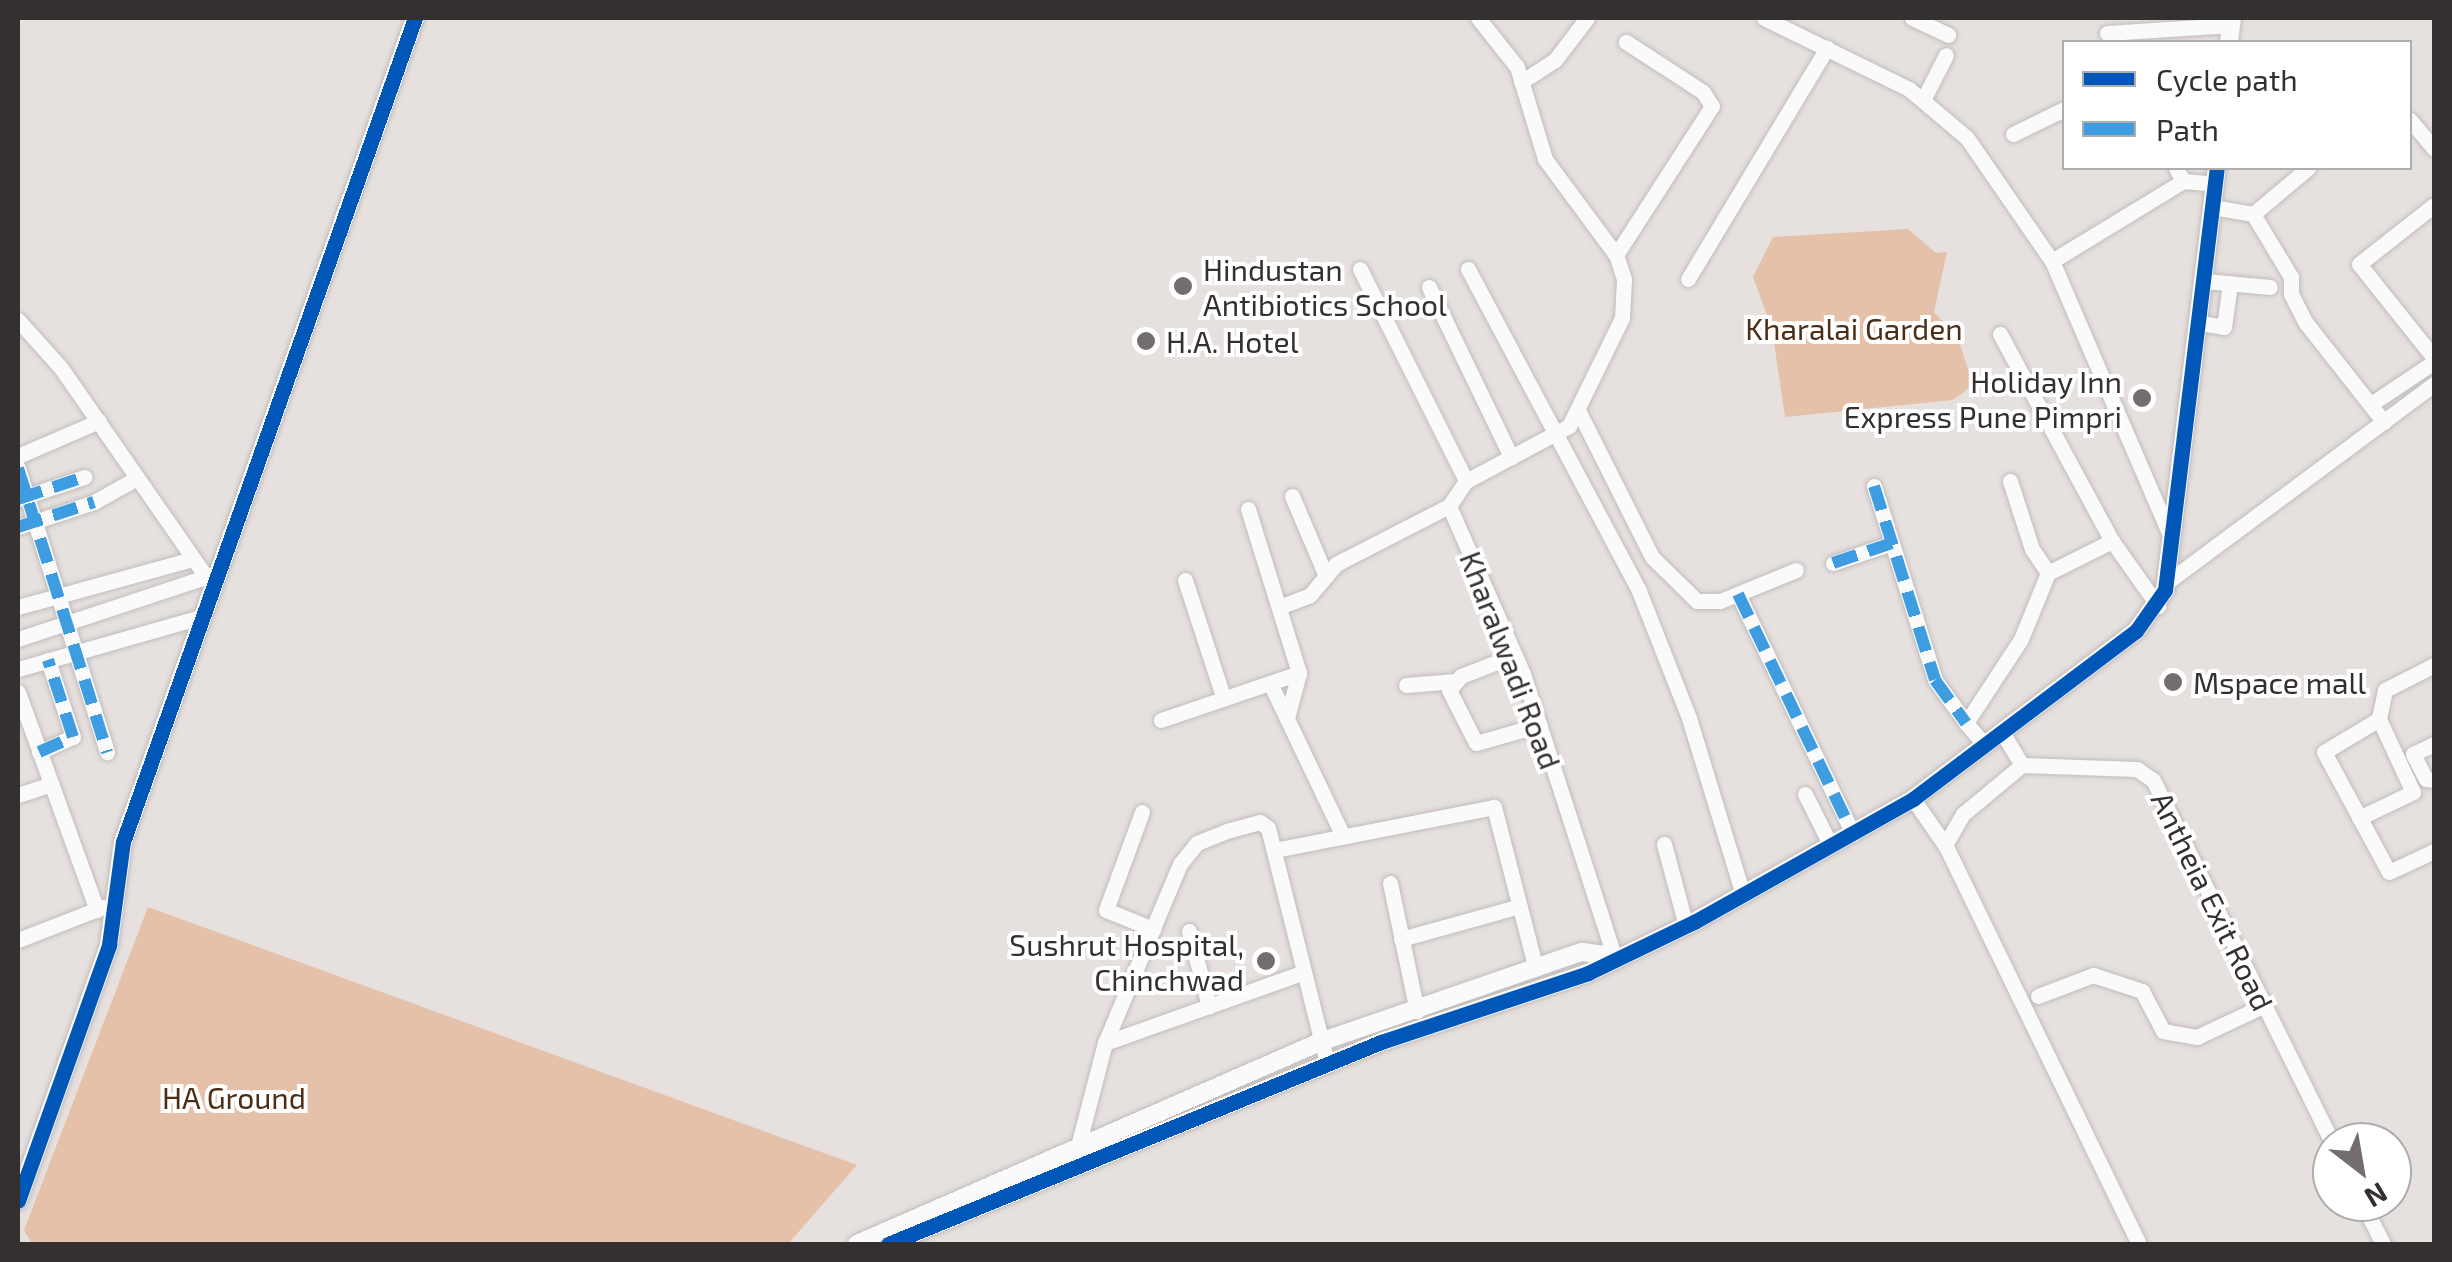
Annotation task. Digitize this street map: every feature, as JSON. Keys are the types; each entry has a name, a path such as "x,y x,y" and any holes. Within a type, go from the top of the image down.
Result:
{"street":[{"path":"18,1202 110,944 123,842 210,582 415,18"},
{"path":"1279,607 1310,595 1336,564 1449,506 1466,480 1556,433 1578,412 1622,318 1624,279 1616,255 1546,159 1508,51 1478,18"},
{"path":"1521,82 1555,60 1586,18"},
{"path":"1764,18 1924,98 1967,138 2052,261 2172,539"},
{"path":"1801,35 1810,18"},
{"path":"1912,18 1948,35"},
{"path":"2106,31 2230,28"},
{"path":"1616,255 1712,106 1704,92 1626,42"},
{"path":"1688,279 1827,48"},
{"path":"1924,98 1946,55"},
{"path":"2013,134 2062,110"},
{"path":"2412,122 2434,149"},
{"path":"2252,214 2306,170"},
{"path":"857,1244 1327,1063 1588,973 1614,956 1686,926 1913,800 2136,631 2158,606 2166,584 2216,176 2180,174 2052,261"},
{"path":"2372,404 2434,360 2359,264 2434,205"},
{"path":"2213,207 2252,214 2292,277 2292,294 2306,323 2384,422"},
{"path":"1360,269 1466,480"},
{"path":"1468,269 1627,565 1670,668 1742,895"},
{"path":"2204,281 2270,287"},
{"path":"2200,323 2224,327 2230,284"},
{"path":"1430,287 1511,456"},
{"path":"18,320 98,421 210,582"},
{"path":"2000,334 2112,542 2158,606"},
{"path":"2166,584 2434,384"},
{"path":"1578,412 1660,568 1704,604 1796,570"},
{"path":"18,456 98,421"},
{"path":"18,468 23,498 36,521 107,752"},
{"path":"23,498 84,478"},
{"path":"18,526 94,502 137,478"},
{"path":"2010,481 2032,548 2048,573"},
{"path":"1874,486 1935,680 1985,746"},
{"path":"1292,496 1326,576"},
{"name":"Kharalwadi Road","path":"1449,506 1515,655 1614,956"},
{"path":"1248,509 1299,673 1287,718"},
{"path":"1966,724 2022,638 2048,573 2112,542"},
{"path":"1834,562 1892,543"},
{"path":"18,608 192,558"},
{"path":"1186,580 1224,699"},
{"path":"18,639 210,582"},
{"path":"1738,594 1853,834"},
{"path":"18,669 200,617"},
{"path":"1406,686 1455,681 1515,655"},
{"path":"40,752 73,737 48,660"},
{"path":"2359,818 2412,792 2380,719 2385,690 2434,665"},
{"path":"1161,720 1299,673"},
{"path":"1455,681 1450,690 1476,743 1539,725"},
{"path":"1270,683 1342,834"},
{"path":"18,692 97,910"},
{"path":"2380,719 2324,752 2389,872 2434,851"},
{"path":"1945,845 1962,814 2022,765 2002,732"},
{"path":"2434,744 2413,754 2426,779 2434,780"},
{"name":"Antheia Exit Road","path":"2022,765 2137,769 2154,780 2322,1122"},
{"path":"18,795 52,784"},
{"path":"1806,794 1831,846"},
{"path":"1913,800 1945,845 2139,1244"},
{"path":"1275,850 1494,807 1536,969"},
{"path":"1142,812 1106,910 1153,929"},
{"path":"1078,1157 1104,1043 1184,856 1197,843 1260,822 1275,850 1327,1063"},
{"path":"1664,844 1686,926"},
{"path":"1390,883 1417,1011"},
{"path":"18,940 116,902"},
{"path":"1401,939 1520,906"},
{"path":"1188,931 1210,1006"},
{"path":"888,1244 1320,1042 1582,952 1614,956"},
{"path":"1104,1043 1302,973"},
{"path":"2038,996 2093,975 2134,986 2163,1031 2197,1037 2265,1006"}],"green space":[{"name":"Kharalai Garden","path":"1908,229 1936,253 1947,252 1934,312 1958,338 1973,385 1953,400 1785,417 1772,329 1753,277 1773,237"},
{"name":"HA Ground","path":"148,907 857,1165 788,1244 32,1244 24,1230"}],"marked path":[{"path":"18,468 107,752"},
{"path":"18,499 84,477"},
{"path":"1874,486 1935,680 1966,723"},
{"path":"18,527 94,502"},
{"path":"1833,563 1892,543"},
{"path":"1738,594 1853,834"},
{"path":"39,752 73,737 48,660"}],"cycle path":[{"path":"18,1201 109,945 123,842 415,18"},
{"path":"888,1244 1381,1042 1588,973 1694,922 1913,799 2136,631 2165,590 2217,170"}],"place":[{"name":"Hindustan Antibiotics School","path":"1183,286"},
{"name":"H.A. Hotel","path":"1146,341"},
{"name":"Holiday Inn Express Pune Pimpri","path":"2142,398"},
{"name":"Mspace mall","path":"2173,682"},
{"name":"Sushrut Hospital, Chinchwad","path":"1266,961"}]}
